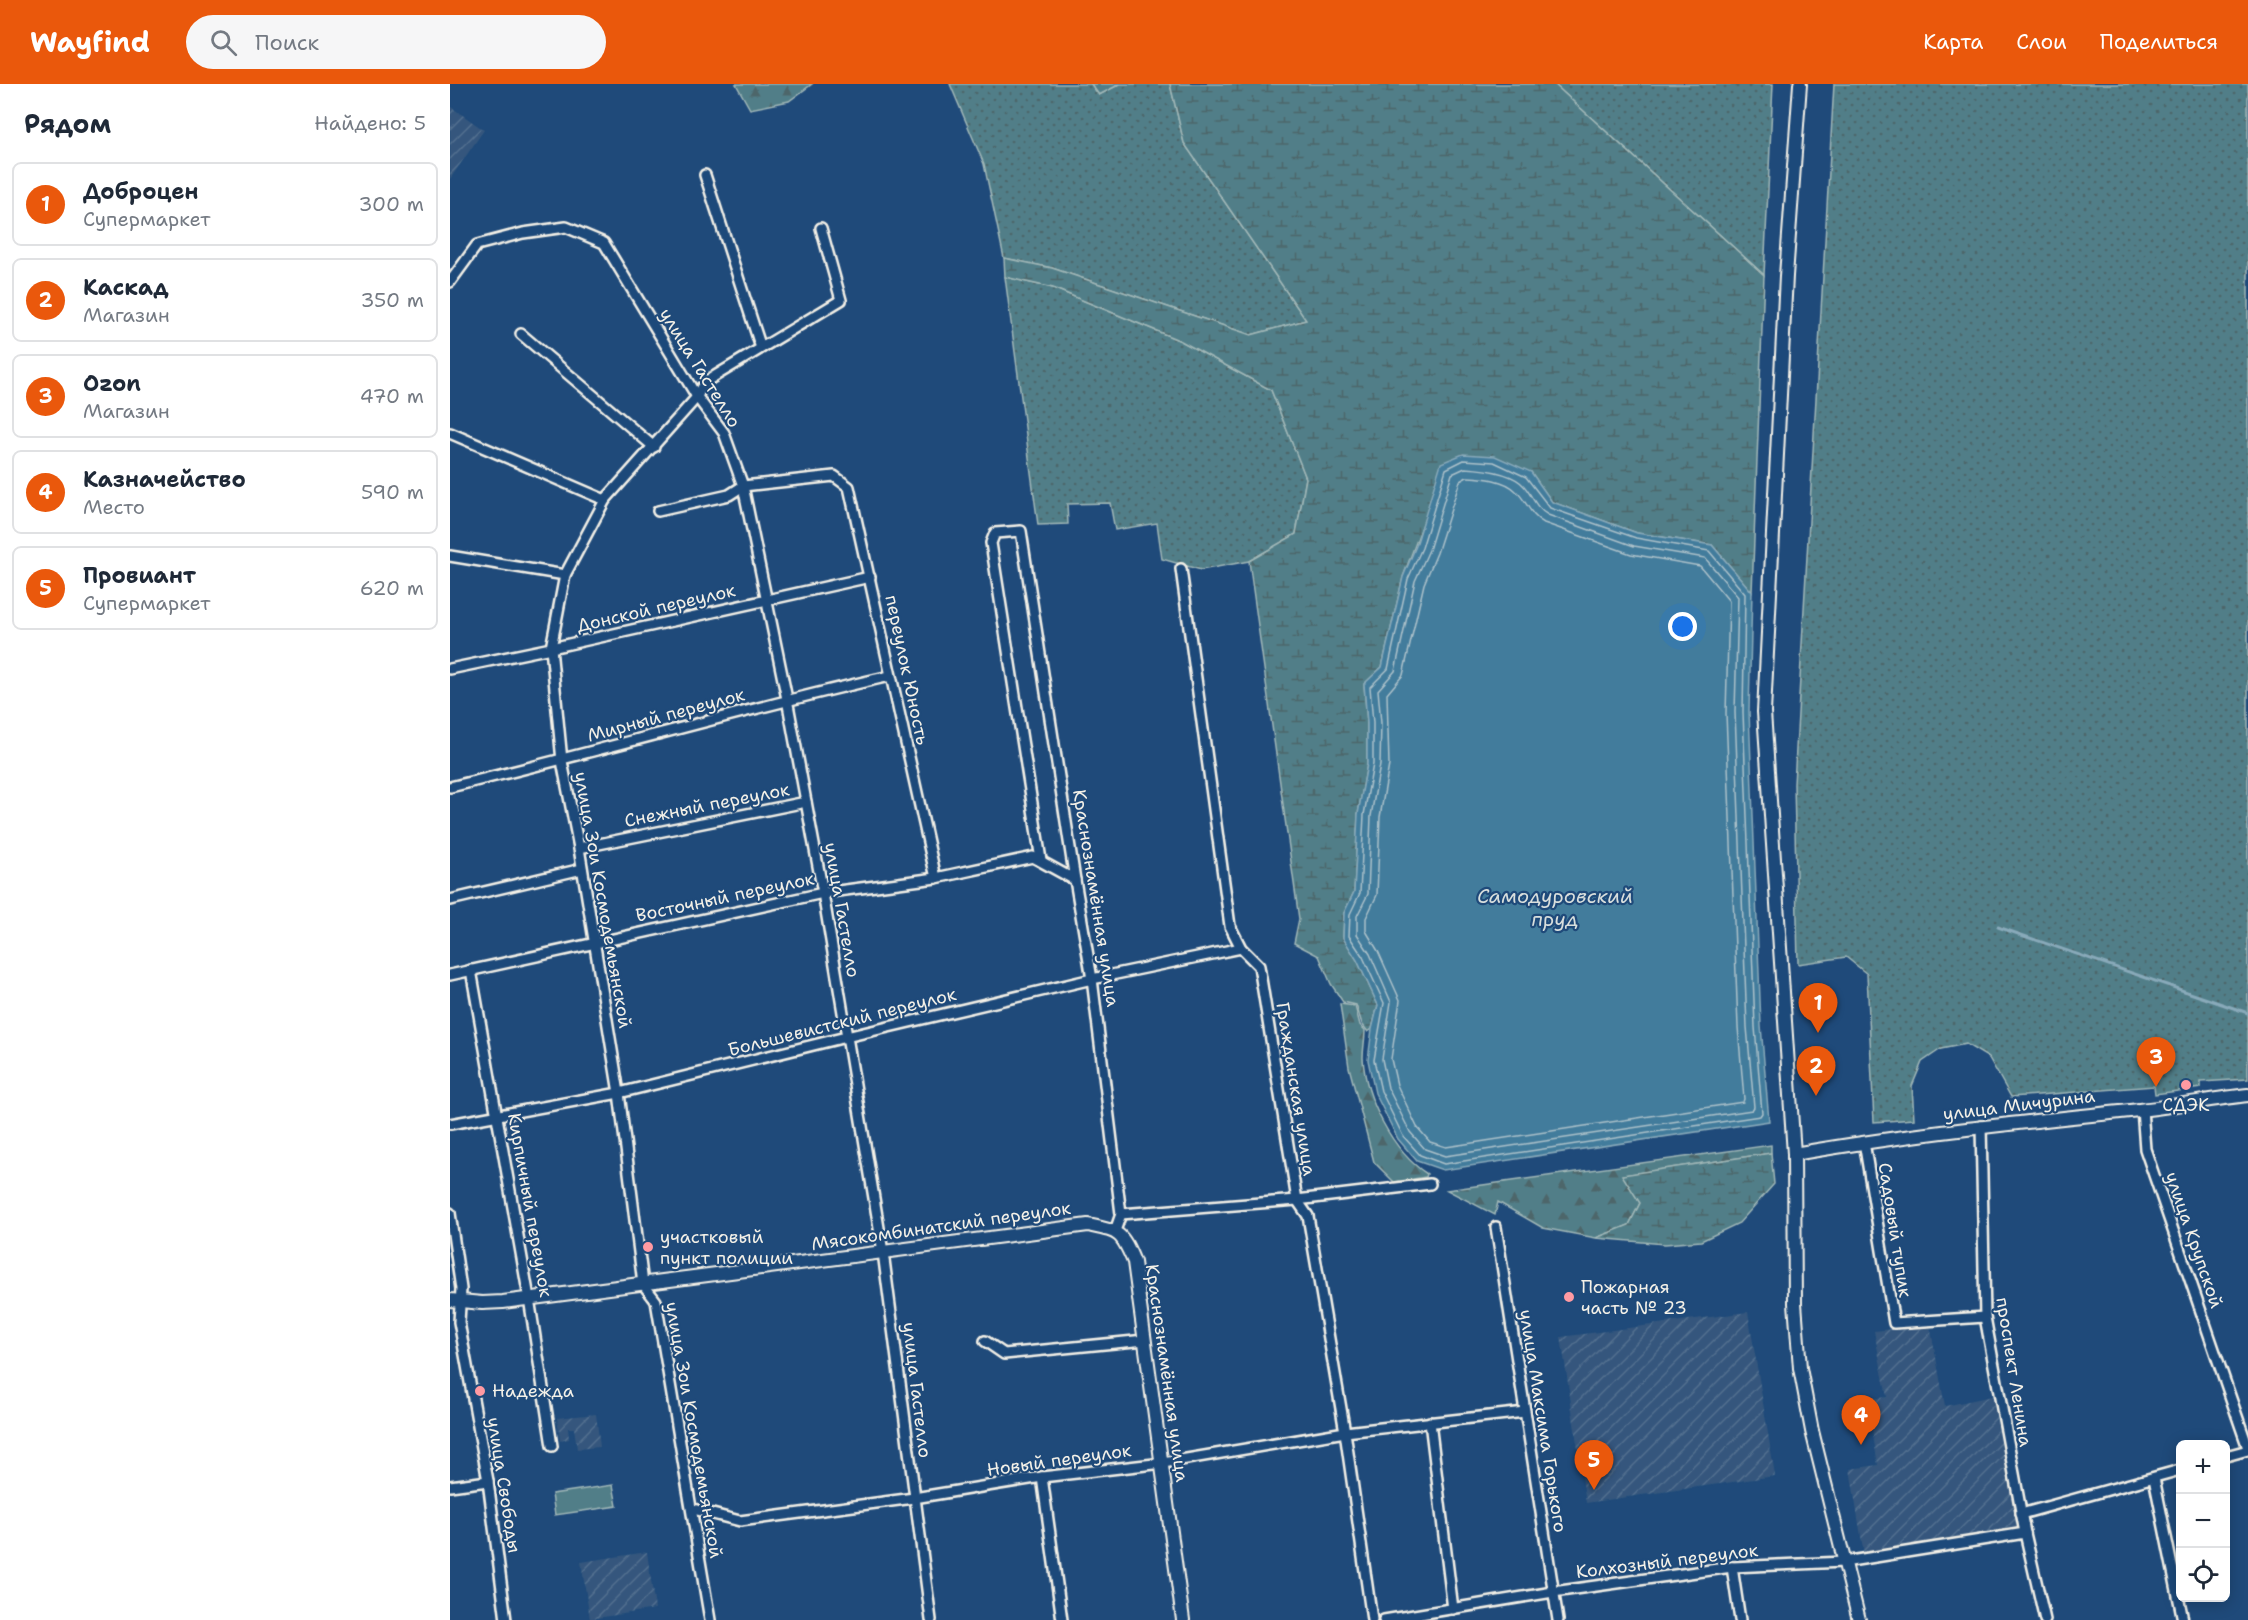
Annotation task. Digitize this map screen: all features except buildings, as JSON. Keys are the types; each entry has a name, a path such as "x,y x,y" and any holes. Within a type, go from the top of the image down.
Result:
{"main road":[{"path":"1800,84 1786,276 1764,712 1794,1154 1795,1303 1800,1368 1812,1431 1859,1620"},
{"name":"улица Мичурина","path":"1794,1154 1981,1126 2248,1095"},
{"name":"Мясокомбинатский переулок","path":"455,1301 482,1303 529,1298 1088,1225 1115,1231"},
{"name":"Краснознамённая улица","path":"1115,1231 1124,1238 1134,1262 1183,1620"}],"street":[{"path":"705,175 761,348"},
{"name":"улица Гастелло","path":"450,282 477,245 523,233 566,227 604,243 697,398 724,433 743,486 787,699 823,893 883,1252 931,1620"},
{"name":"улица Зои Космодемьянской","path":"710,1620 656,1301 643,1284 619,1093 579,848 562,761 551,648 565,575 605,500 697,398 701,388 710,379 841,300 821,228"},
{"path":"520,334 654,447"},
{"path":"453,434 605,500"},
{"name":"переулок Юность","path":"743,486 834,476 849,487 936,878"},
{"path":"658,511 729,495 743,486"},
{"name":"Краснознамённая улица","path":"1041,860 991,543 994,533 1001,531 1021,531 1092,979 1121,1214 1115,1231"},
{"path":"450,556 565,575"},
{"name":"Гражданская улица","path":"1181,569 1230,926 1241,948 1259,966 1297,1200 1308,1216 1345,1432 1372,1620"},
{"name":"Донской переулок","path":"450,669 870,577"},
{"name":"Мирный переулок","path":"450,787 562,761 787,699 890,676"},
{"name":"Снежный переулок","path":"579,848 806,802"},
{"name":"Восточный переулок","path":"450,975 823,893 936,878 1033,857 1041,860"},
{"path":"1041,860 1075,880"},
{"path":"450,900 582,869"},
{"name":"Большевистский переулок","path":"450,1124 619,1093 1092,979 1241,948"},
{"name":"Кирпичный переулок","path":"471,970 498,1115 552,1446"},
{"name":"улица Крупской","path":"2142,1109 2145,1149 2248,1449"},
{"name":"проспект Ленина","path":"1981,1126 1984,1317 2021,1514 2045,1620"},
{"name":"Садовый тупик","path":"1864,1142 1894,1323 1984,1317"},
{"path":"1121,1214 1297,1200 1430,1184"},
{"name":"улица Свободы","path":"450,1214 461,1288 455,1301 488,1481 506,1620"},
{"name":"улица Максима Горького","path":"1496,1227 1558,1620"},
{"path":"985,1341 1004,1354 1145,1340"},
{"name":"Новый переулок","path":"693,1509 740,1521 914,1498 1042,1477 1163,1463 1345,1432 1525,1412"},
{"path":"1430,1422 1453,1609"},
{"path":"2230,1455 2248,1449"},
{"path":"2021,1514 2176,1471"},
{"path":"1042,1477 1062,1620"},
{"path":"2154,1478 2183,1620"},
{"path":"450,1486 488,1481"},
{"name":"Колхозный переулок","path":"1384,1620 1553,1592 1732,1567 1844,1562 2025,1533"},
{"path":"1732,1567 1740,1620"}],"shaded area":[{"path":"450,108 484,130 450,179"},
{"path":"1748,1312 1775,1476 1586,1503 1561,1337"},
{"path":"1930,1325 1945,1406 1992,1396 2018,1530 1864,1555 1850,1469 1878,1465 1867,1399 1887,1397 1874,1331"},
{"path":"596,1414 600,1447 577,1449 574,1428 568,1428 569,1439 560,1441 557,1418"},
{"path":"647,1552 655,1609 590,1619 581,1562"}],"green space":[{"path":"736,84 812,84 789,101 750,109"},
{"path":"950,84 1091,84 1099,95 1120,84 1170,84 1184,143 1306,320 1251,335 1052,268 1004,258 984,164"},
{"path":"1091,84 1120,84 1099,95"},
{"path":"1170,84 1554,84 1764,275 1752,592 1712,545 1637,533 1552,502 1531,472 1428,510 1403,577 1382,667 1364,684 1367,764 1358,814 1354,892 1344,913 1343,937 1357,960 1378,1005 1372,1029 1368,1032 1362,1024 1356,1005 1343,1002 1331,984 1319,956 1294,943 1299,919 1249,561 1296,534 1306,478 1271,390 1181,341 1053,288 1005,277 1004,258 1052,268 1251,335 1306,320 1184,143"},
{"path":"1554,84 1773,84 1764,275"},
{"path":"1834,84 2248,84 2248,1079 2201,1082 2201,1088 2155,1094 2154,1086 2011,1097 1989,1058 1966,1044 1941,1049 1922,1062 1912,1086 1914,1119 1874,1122 1867,974 1846,957 1798,964 1794,784"},
{"path":"1005,277 1053,288 1181,341 1271,390 1306,478 1296,534 1249,561 1201,570 1162,559 1157,523 1115,530 1110,503 1067,504 1068,524 1038,525"},
{"path":"1340,1004 1355,1006 1360,1025 1365,1030 1363,1058 1365,1074 1383,1123 1403,1152 1427,1174 1426,1177 1394,1182 1374,1162 1349,1067"},
{"path":"1771,1145 1771,1153 1623,1175 1640,1203 1629,1225 1596,1238 1543,1228 1498,1202 1495,1215 1447,1190"},
{"path":"1771,1153 1774,1184 1739,1223 1701,1241 1665,1244 1596,1238 1629,1225 1640,1203 1622,1175"},
{"path":"613,1485 617,1506 555,1515 552,1494"}],"water":[{"name":"Самодуровский пруд","path":"1463,454 1495,456 1531,472 1552,502 1637,533 1712,545 1752,592 1749,711 1761,1026 1769,1121 1443,1170 1417,1161 1398,1139 1375,1093 1368,1060 1378,1005 1357,960 1343,938 1344,913 1354,892 1358,814 1367,764 1364,684 1382,667 1403,577 1416,546 1441,463"}],"waterway":[{"path":"1998,927 2248,1013"}],"place":[{"name":"Доброцен","path":"1818,1033"},
{"name":"СДЭК","path":"2186,1085"},
{"name":"Ozon","path":"2156,1087"},
{"name":"Каскад","path":"1816,1096"},
{"name":"участковый пункт полиции","path":"648,1247"},
{"name":"Пожарная часть № 23","path":"1569,1297"},
{"name":"Надежда","path":"480,1391"},
{"name":"Казначейство","path":"1861,1445"},
{"name":"Провиант","path":"1594,1490"}]}
